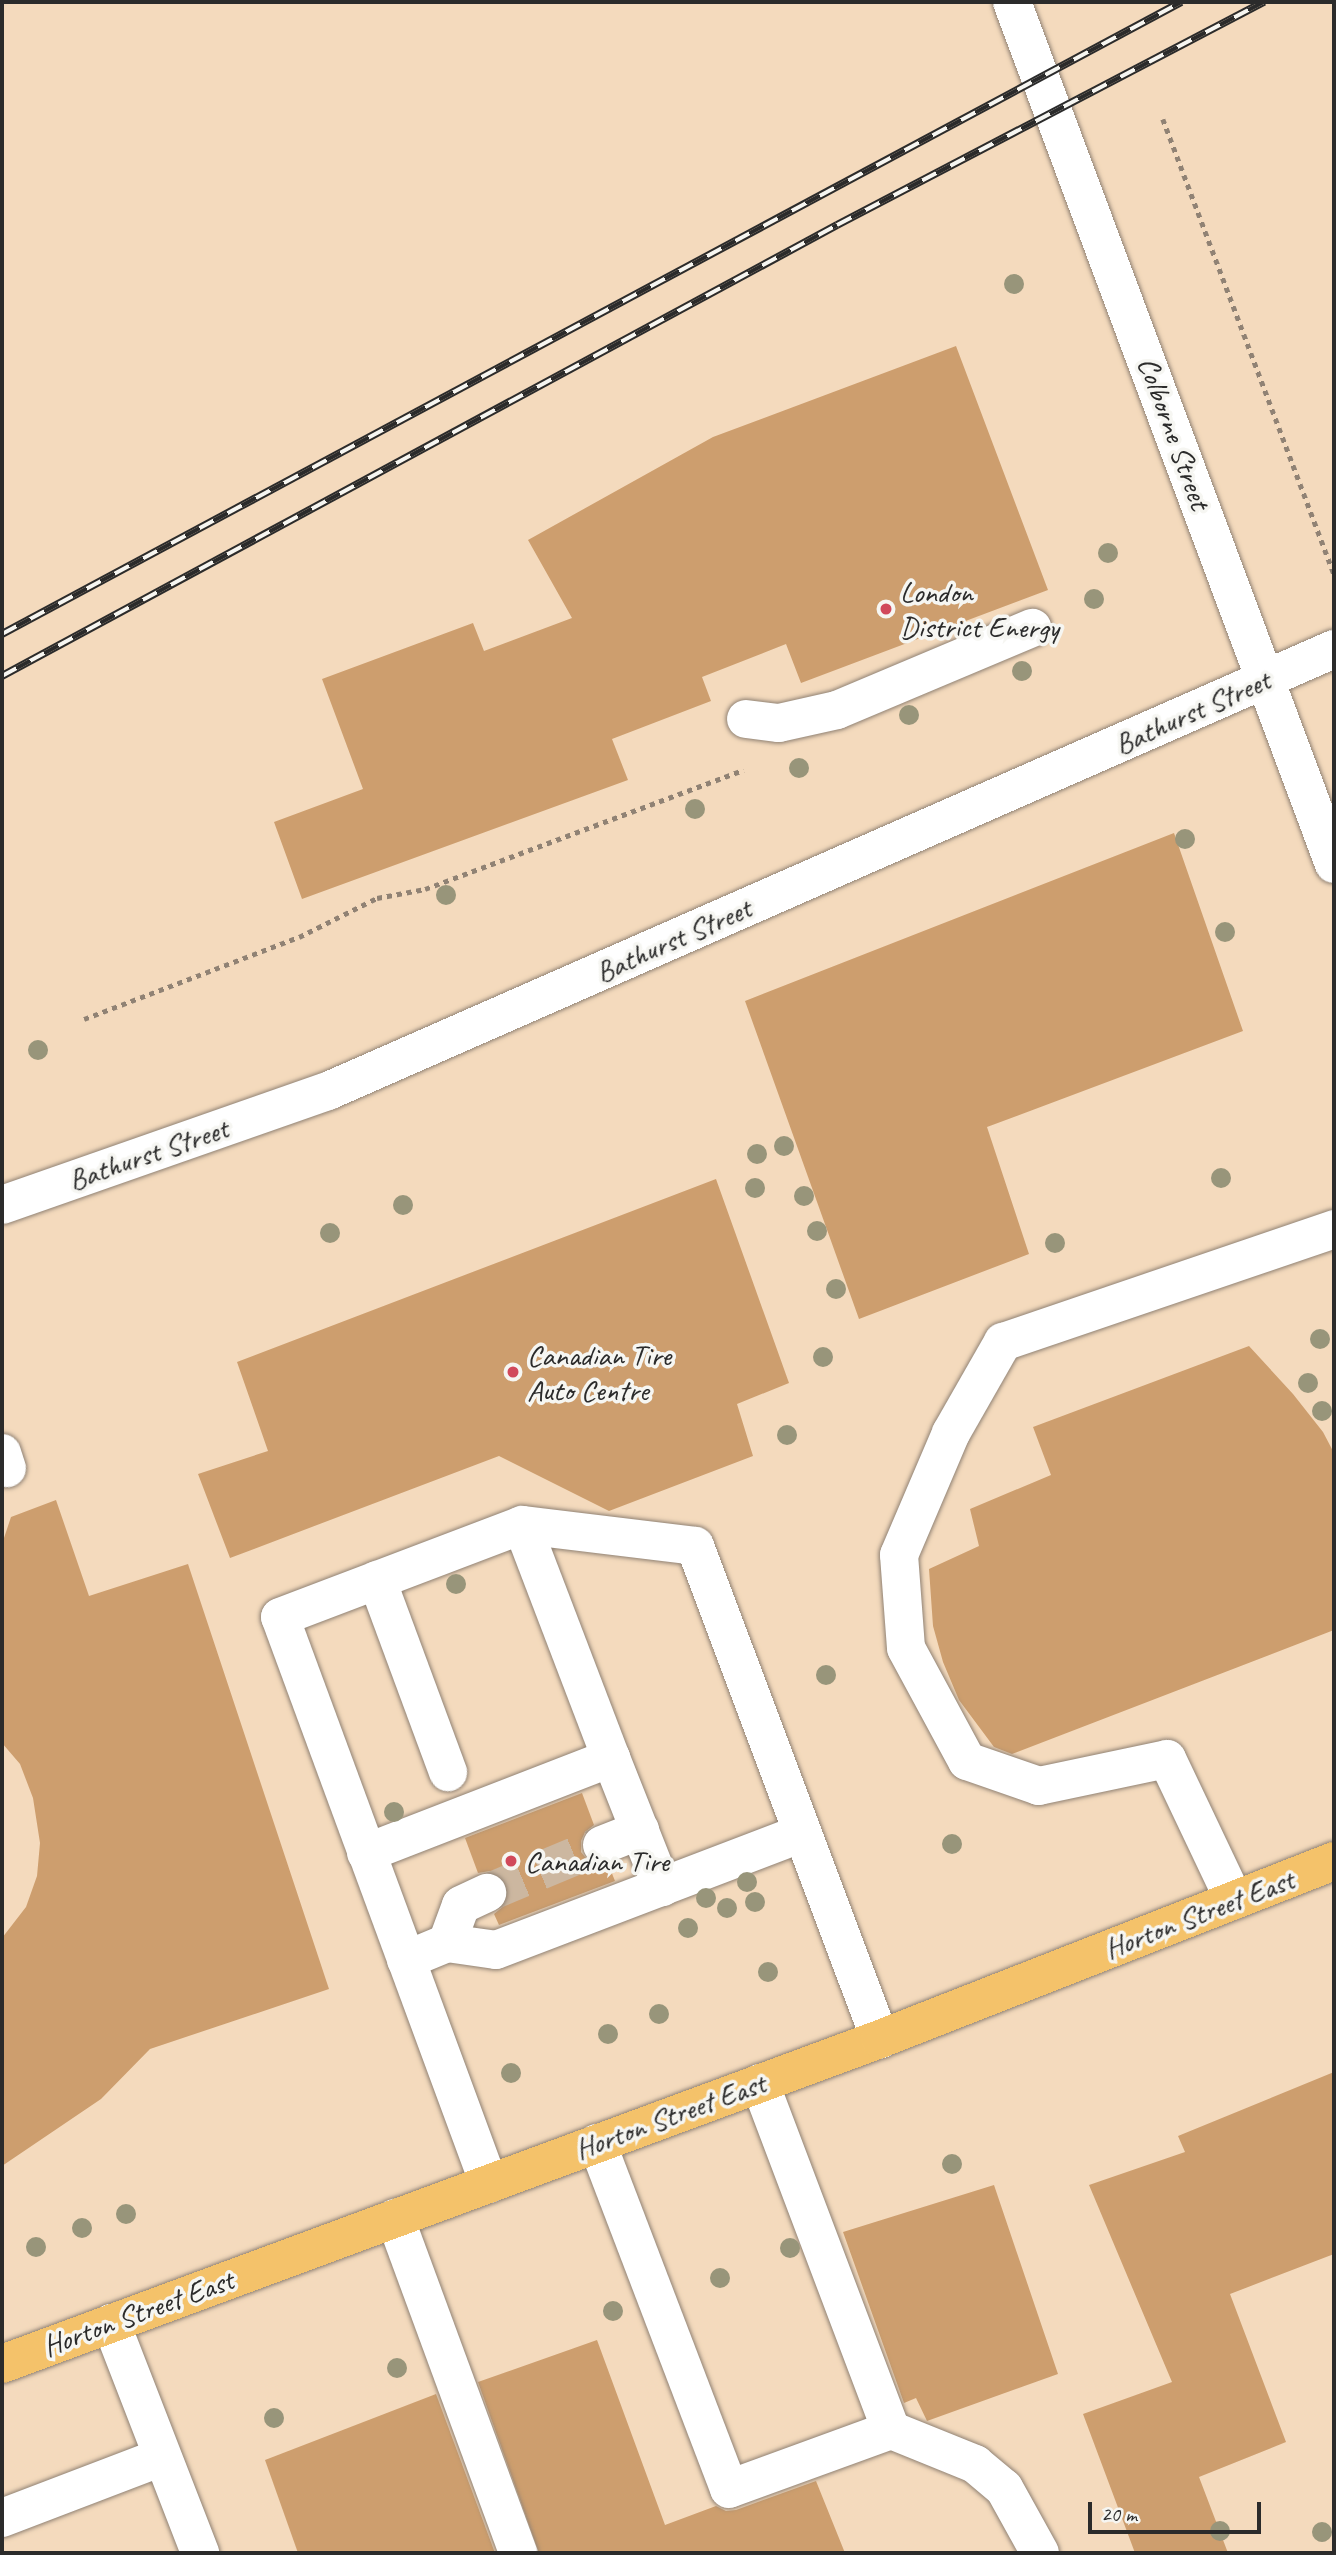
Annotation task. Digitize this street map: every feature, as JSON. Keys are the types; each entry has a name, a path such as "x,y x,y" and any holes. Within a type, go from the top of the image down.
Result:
{"main road":[{"name":"Horton Street East","path":"2,2364 880,2039 1334,1861"}],"street":[{"name":"Colborne Street","path":"1012,2 1334,864"},
{"path":"746,719 779,723 837,710 1031,628"},
{"name":"Bathurst Street","path":"2,1205 328,1091 1334,649"},
{"path":"1234,1900 1167,1759 1039,1786 967,1761 906,1648 899,1555 951,1433 1003,1342 1334,1228"},
{"path":"522,1525 662,1887"},
{"path":"489,2184 280,1617 522,1525 695,1546 880,2039"},
{"path":"377,1580 448,1772"},
{"path":"366,1853 611,1758"},
{"path":"602,1845 640,1830"},
{"path":"406,1960 447,1943 496,1950 802,1833"},
{"path":"447,1943 461,1905 486,1893"},
{"path":"760,2083 891,2430"},
{"path":"597,2143 729,2488 891,2430 975,2463 1004,2488 1040,2553"},
{"path":"395,2218 518,2553"},
{"path":"111,2323 200,2553"},
{"path":"2,2518 162,2457"}],"path":[{"path":"1163,119 1334,575"},
{"path":"84,1019 299,937 377,898 425,888 755,766"}],"building":[{"name":"London District Energy","path":"956,346 1048,590 801,683 786,644 702,677 711,701 612,739 628,780 302,899 274,822 363,789 322,679 473,623 484,651 572,618 528,540 713,437"},
{"path":"1174,833 1243,1031 987,1127 1029,1254 859,1319 745,1001"},
{"name":"Canadian Tire Auto Centre","path":"716,1179 789,1383 737,1404 753,1456 609,1511 499,1456 230,1558 198,1474 268,1451 237,1362"},
{"path":"1249,1346 1293,1394 1323,1432 1334,1453 1334,1630 1012,1754 994,1747 959,1700 943,1662 933,1626 929,1569 979,1546 970,1509 1051,1475 1033,1427"},
{"path":"56,1500 89,1596 188,1564 329,1989 150,2049 101,2099 2,2166 2,1938 26,1907 37,1876 40,1843 33,1798 20,1764 2,1743 2,1544 11,1517"},
{"name":"Canadian Tire","path":"582,1793 594,1825 585,1832 581,1841 581,1852 589,1862 599,1867 609,1866 615,1881 499,1925 494,1914 505,1905 509,1896 507,1884 499,1875 490,1871 478,1873 465,1838"},
{"path":"1334,2072 1334,2254 1230,2294 1286,2442 1199,2477 1228,2553 1135,2553 1083,2414 1172,2382 1089,2185 1185,2152 1178,2136"},
{"path":"994,2185 1058,2374 927,2421 916,2398 904,2403 843,2232"},
{"path":"597,2340 665,2525 716,2506 726,2511 736,2510 816,2481 845,2553 539,2553 478,2382"},
{"path":"436,2394 495,2553 298,2553 265,2460"}],"tunnel":[{"path":"487,1893 602,1845"}],"railway":[{"path":"2,634 1181,2"},
{"path":"2,676 837,225 1264,2"}],"place":[{"name":"London District Energy","path":"886,609"},
{"name":"Canadian Tire Auto Centre","path":"513,1372"},
{"name":"Canadian Tire","path":"511,1861"}]}
